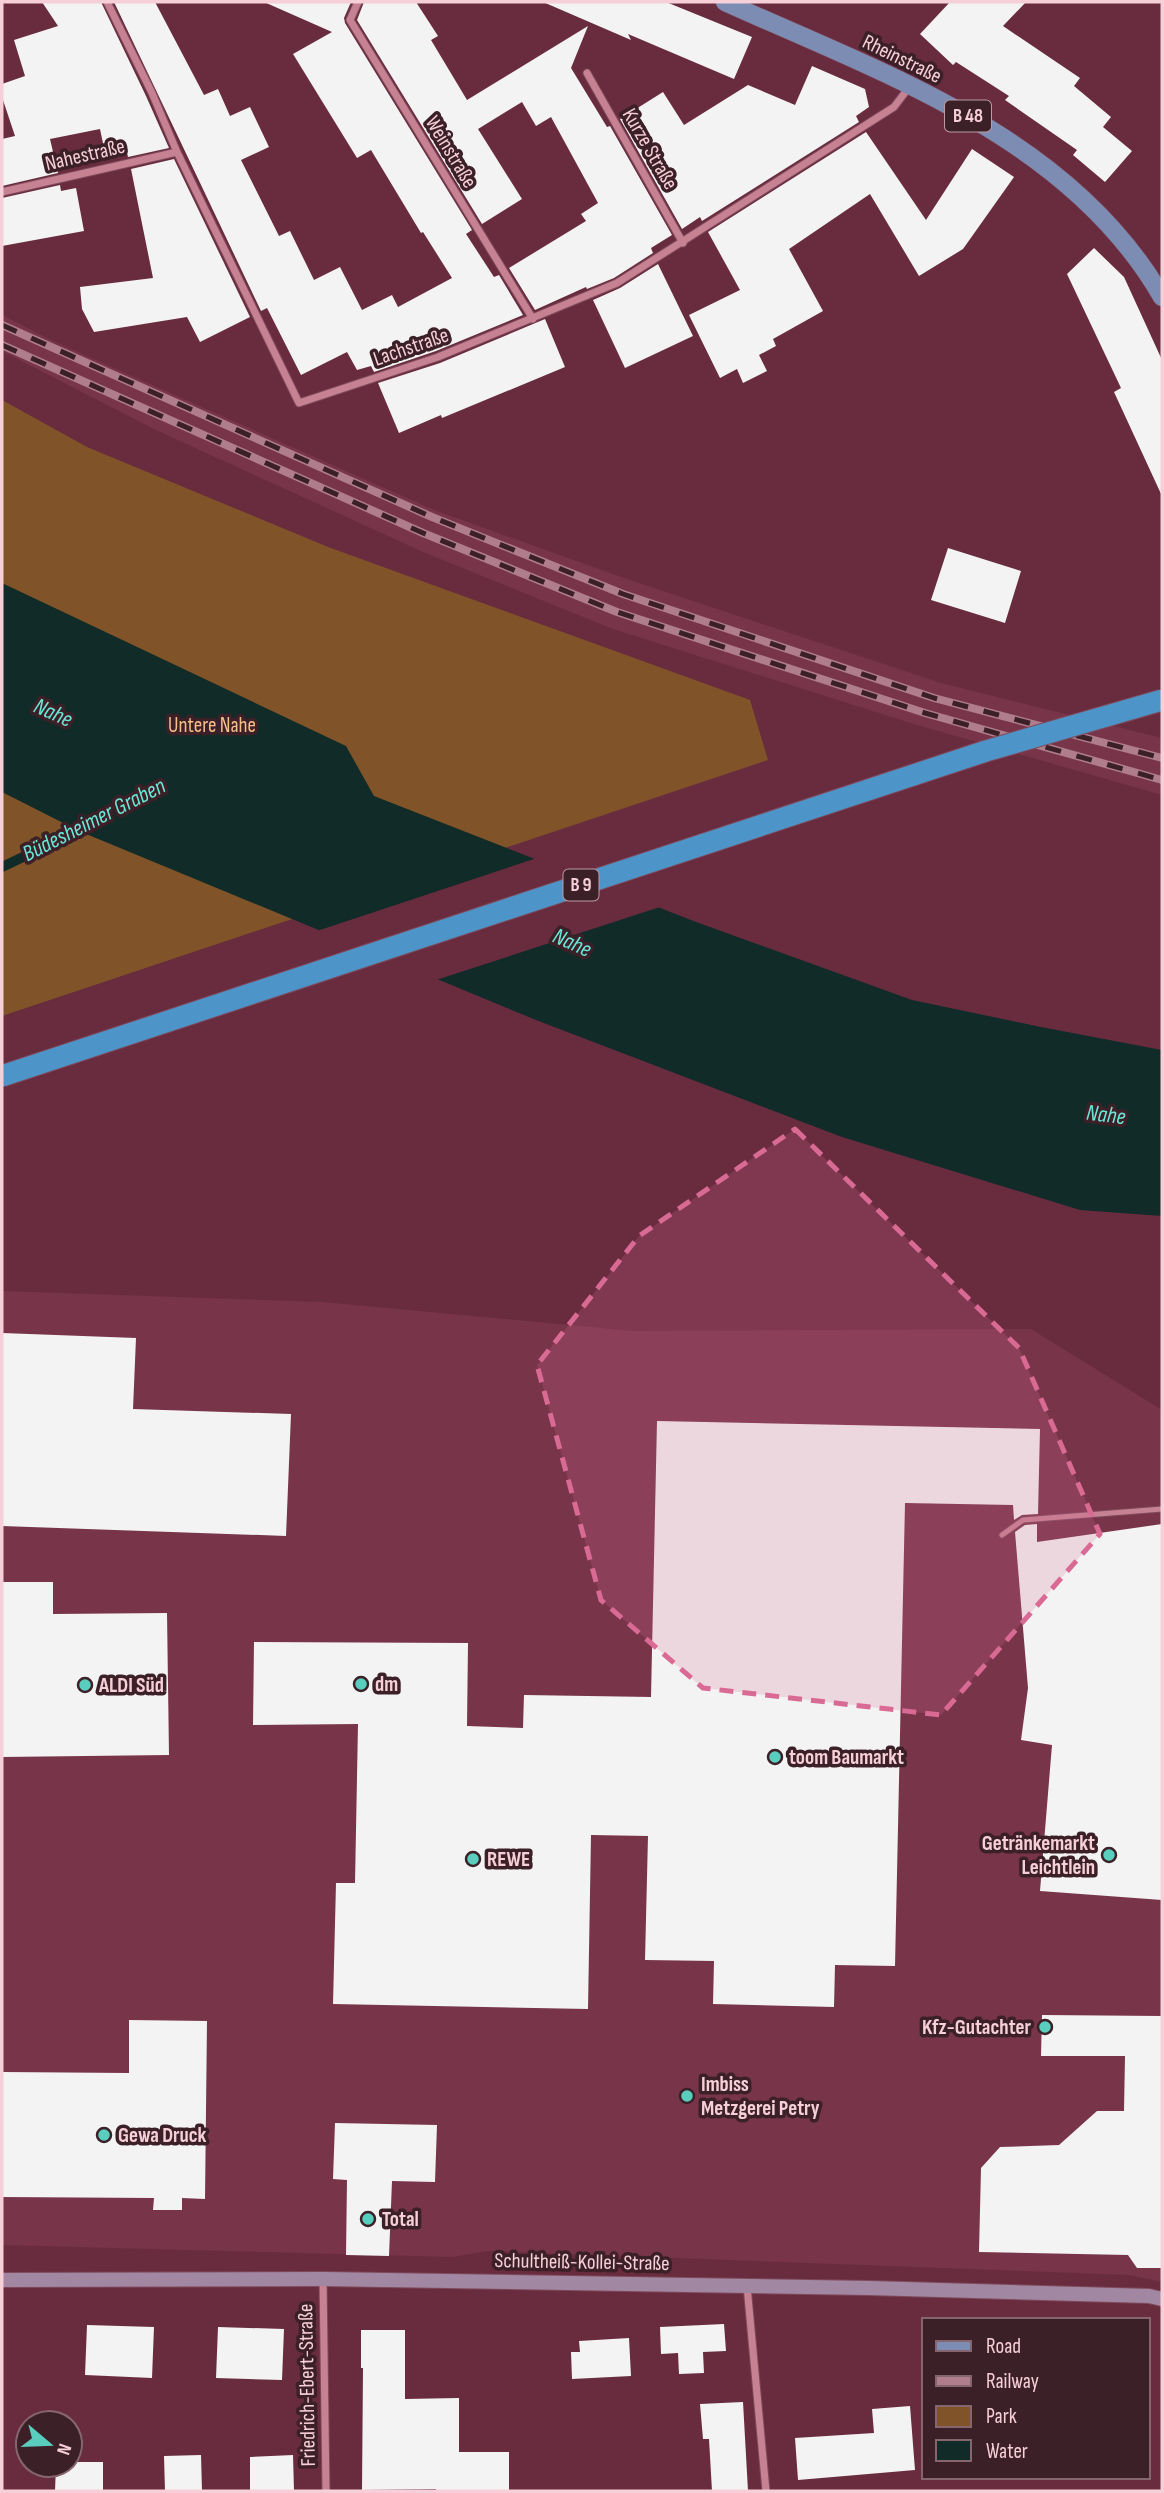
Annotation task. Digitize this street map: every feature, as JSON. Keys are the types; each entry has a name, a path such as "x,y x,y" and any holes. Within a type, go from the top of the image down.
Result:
{"highway":[{"name":"B 9","path":"2,1076 986,751 1162,699"}],"main road":[{"name":"Rheinstraße","path":"725,2 910,86 990,129 1030,155 1076,191 1118,235 1162,297"},
{"name":"Schultheiß-Kollei-Straße","path":"2,2280 323,2278 747,2286 1135,2296 1162,2299"}],"street":[{"name":"Lachstraße","path":"107,2 299,403 438,357 617,283 894,107 910,86"},
{"name":"Weinstraße","path":"358,2 350,19 533,319"},
{"name":"Kurze Straße","path":"587,73 683,243"},
{"name":"Nahestraße","path":"2,192 177,152"},
{"name":"Friedrich-Ebert-Straße","path":"323,2278 326,2491"},
{"path":"747,2286 766,2491"}],"lane":[{"path":"1002,1535 1023,1520 1162,1509"}],"highlighted area":[{"path":"795,1129 1019,1348 1100,1534 941,1715 703,1688 601,1600 537,1365 639,1236"}],"shaded area":[{"path":"2,315 53,341 434,510 627,579 941,683 1162,738 1162,795 917,725 613,629 423,552 154,429 2,351"},
{"path":"2,1291 322,1302 634,1331 1031,1329 1162,1410 1162,2282 1129,2275 488,2251 453,2257 2,2245"}],"green space":[{"name":"Untere Nahe","path":"2,400 87,447 328,547 750,700 768,760 2,1016"}],"water":[{"name":"Nahe","path":"2,583 346,746 374,796 696,922 912,1000 1162,1050 1162,1216 1080,1210 842,1137 536,1020 79,831 2,792"}],"pier":[{"path":"540,857 663,906 433,981 314,932"}],"building":[{"path":"42,2 101,2 169,148 128,157 126,148 105,153 100,129 50,139 58,173 2,186 2,139 15,136 2,97 2,84 25,76 14,40 58,26"},
{"path":"114,2 155,2 204,95 218,89 230,116 250,107 269,147 241,160 279,236 290,231 314,280 340,267 362,310 392,295 398,307 452,278 423,232 421,233 371,150 357,158 293,54 332,32 264,2 351,2 344,18 345,23 472,230 466,234 494,277 499,275 523,315 436,351 374,372 371,366 357,370 347,352 301,375 267,308 261,311"},
{"path":"364,2 416,2 438,36 431,40 467,100 588,26 571,68 607,127 610,126 672,235 651,248 653,253 614,278 587,289 586,287 535,310 509,268 586,221 581,214 598,203 551,117 536,126 522,102 478,129 522,199 482,224 357,20"},
{"path":"543,2 666,2 752,37 734,79 628,34 631,40"},
{"path":"950,2 1026,2 1003,26 1080,78 1074,86 1111,117 1103,127 1132,151 1105,182 1073,155 1077,150 1005,100 1009,96 956,62 953,65 920,34"},
{"path":"812,66 865,89 869,107 856,116 859,122 702,221 700,217 682,229 620,119 663,92 684,125 748,85 795,105"},
{"path":"866,132 926,220 972,149 1014,177 963,249 919,276 870,194 789,249 823,311 773,339 776,346 759,355 767,371 743,383 737,369 720,378 689,315 740,290 708,232"},
{"path":"174,159 250,317 200,342 187,317 94,332 82,309 80,287 153,278 131,169"},
{"path":"60,185 61,191 76,188 84,231 2,246 2,198"},
{"path":"1094,248 1124,277 1162,360 1162,496 1114,392 1121,388 1067,274"},
{"path":"658,264 693,336 625,368 593,300 620,288"},
{"path":"545,319 565,367 399,433 378,383 440,363"},
{"path":"948,548 1021,571 1005,623 931,600"},
{"path":"2,1333 136,1338 133,1409 291,1414 286,1536 2,1526"},
{"name":"toom Baumarkt","path":"657,1421 1040,1429 1038,1514 1022,1515 1014,1520 1013,1505 905,1503 895,1966 835,1965 834,2007 713,2004 714,1961 645,1960 648,1836 591,1835 588,2009 333,2004 336,1883 355,1883 358,1724 253,1725 254,1642 468,1643 467,1726 523,1728 524,1695 651,1697"},
{"path":"1037,1524 1037,1542 1162,1524 1162,1900 1040,1891 1052,1745 1021,1740 1028,1688 1015,1532 1025,1525"},
{"name":"ALDI Süd","path":"2,1582 53,1582 53,1614 167,1613 169,1755 2,1757"},
{"path":"1042,2015 1162,2016 1162,2268 1137,2268 1128,2255 979,2252 981,2168 1000,2147 1059,2145 1097,2111 1124,2111 1125,2056 1041,2056"},
{"name":"Gewa Druck","path":"129,2020 207,2021 205,2199 182,2198 182,2210 153,2210 154,2198 2,2197 2,2072 129,2073"},
{"name":"Total","path":"335,2123 437,2125 435,2182 392,2181 389,2256 346,2255 347,2180 333,2179"},
{"path":"724,2324 726,2351 703,2352 704,2373 679,2374 678,2353 661,2354 660,2327"},
{"path":"87,2325 154,2327 152,2378 85,2375"},
{"path":"218,2327 284,2329 282,2380 216,2378"},
{"path":"361,2330 405,2330 405,2399 459,2398 459,2452 509,2452 509,2491 362,2490"},
{"path":"629,2338 631,2376 572,2379 571,2352 580,2352 579,2341"},
{"path":"743,2402 748,2491 712,2491 709,2439 703,2439 700,2404"},
{"path":"910,2406 915,2470 798,2480 795,2438 874,2433 872,2409"},
{"path":"201,2455 202,2491 165,2491 164,2456"},
{"path":"293,2455 294,2491 250,2491 250,2457"},
{"path":"84,2462 103,2462 103,2491 55,2491 55,2479 84,2479"}],"waterway":[{"name":"Büdesheimer Graben","path":"2,867 90,825"}],"railway":[{"path":"2,325 432,517 623,594 934,698 1162,758"},
{"path":"2,345 423,533 617,612 925,713 1162,780"}],"place":[{"name":"dm","path":"361,1684"},
{"name":"ALDI Süd","path":"85,1685"},
{"name":"toom Baumarkt","path":"775,1757"},
{"name":"Getränkemarkt Leichtlein","path":"1109,1855"},
{"name":"REWE","path":"473,1859"},
{"name":"Kfz-Gutachter","path":"1045,2027"},
{"name":"Imbiss Metzgerei Petry","path":"687,2096"},
{"name":"Gewa Druck","path":"104,2135"},
{"name":"Total","path":"368,2219"}]}
